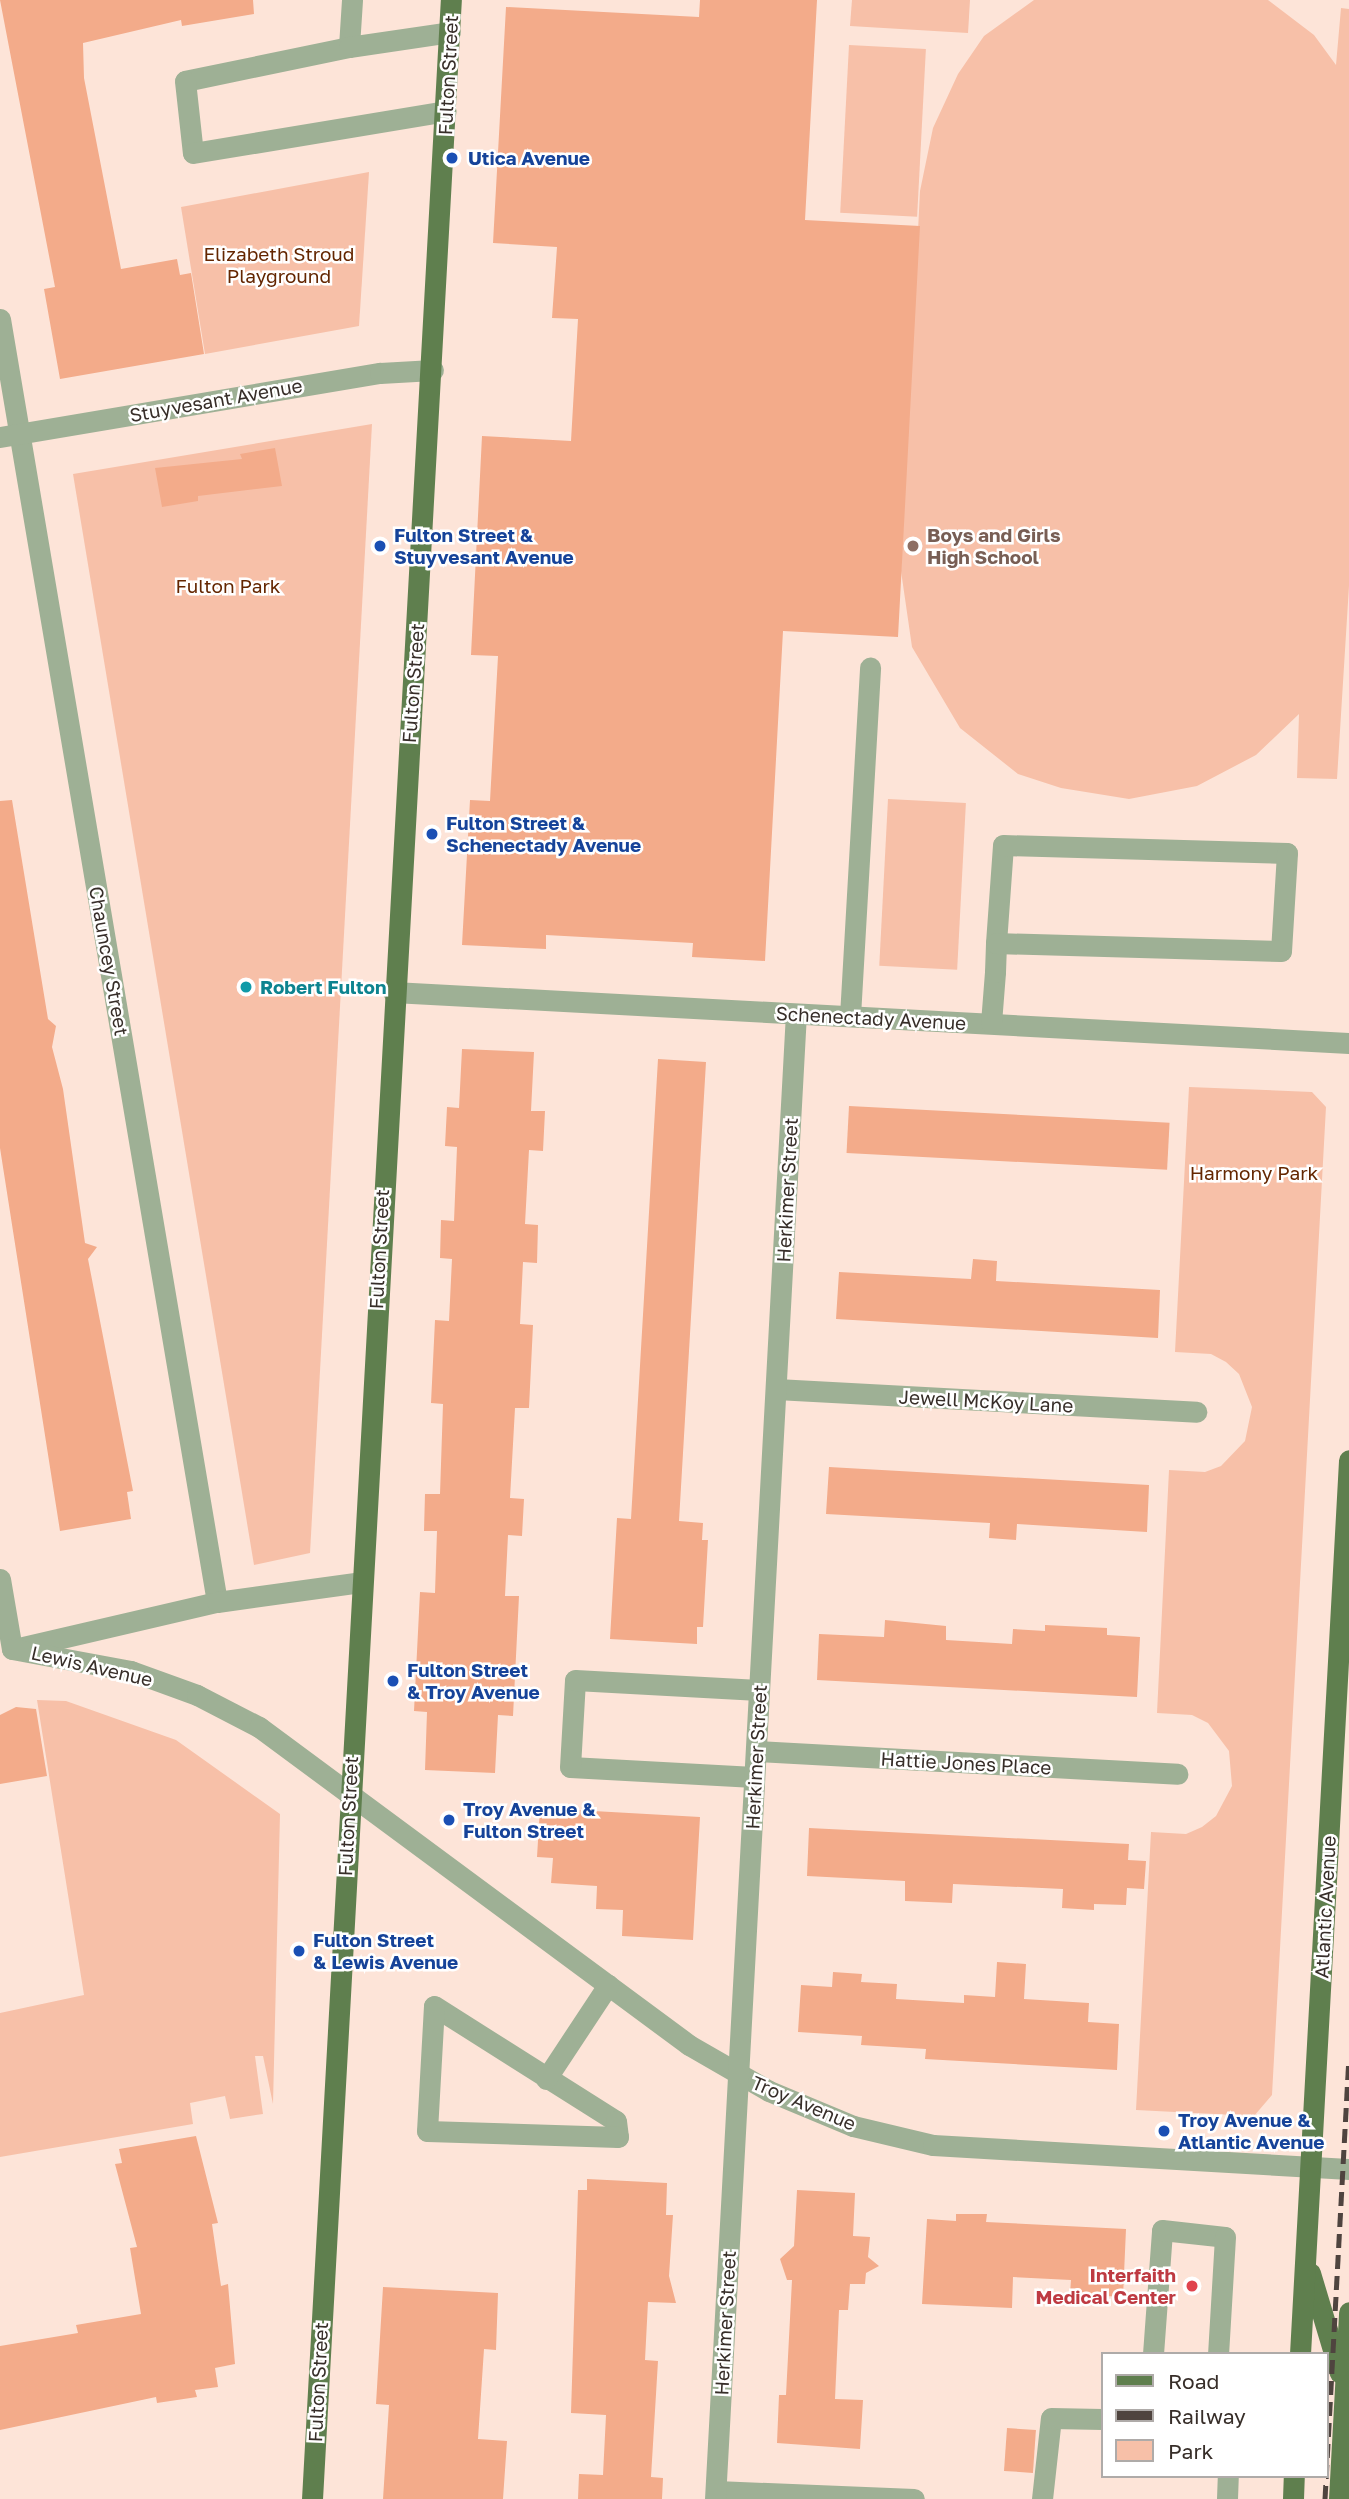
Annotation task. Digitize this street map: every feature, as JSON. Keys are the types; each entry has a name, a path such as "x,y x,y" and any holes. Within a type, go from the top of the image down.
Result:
{"main road":[{"name":"Fulton Street","path":"312,2499 393,992 433,370 451,0"},
{"name":"Atlantic Avenue","path":"1300,2352 1349,1460"},
{"path":"1305,2258 1345,2387"},
{"path":"1339,2499 1349,2312"},
{"path":"1293,2499 1294,2478"}],"street":[{"path":"349,47 352,0"},
{"path":"446,111 193,153 185,81 349,47 450,32"},
{"name":"Chauncey Street","path":"0,319 10,436 217,1602"},
{"name":"Stuyvesant Avenue","path":"10,436 380,373 433,370"},
{"path":"850,1016 870,668"},
{"path":"991,1023 996,943 1003,845 1287,853 1281,951 996,943"},
{"name":"Schenectady Avenue","path":"393,992 1349,1043"},
{"name":"Herkimer Street","path":"715,2495 796,1014"},
{"name":"Jewell McKoy Lane","path":"776,1389 1196,1412"},
{"path":"0,1580 6,1650"},
{"name":"Lewis Avenue","path":"6,1650 217,1602 361,1582"},
{"name":"Lewis Avenue","path":"6,1650 131,1671 197,1695 260,1727 349,1793"},
{"path":"754,1777 570,1767 575,1680 759,1690"},
{"name":"Hattie Jones Place","path":"756,1751 1177,1774"},
{"name":"Troy Avenue","path":"349,1793 608,1985 738,2075 853,2126 933,2145 1349,2169"},
{"path":"546,2078 608,1985"},
{"path":"434,2006 445,2013 546,2078 615,2122 618,2137 427,2131 434,2006"},
{"path":"1153,2352 1162,2230 1225,2237 1218,2352"},
{"path":"1042,2499 1051,2418 1100,2418"},
{"path":"1227,2499 1228,2478"},
{"path":"715,2495 904,2499"}],"green space":[{"path":"852,0 970,0 968,33 850,26"},
{"path":"1034,0 1268,0 1314,35 1336,65 1341,8 1349,9 1349,586 1337,779 1297,778 1299,714 1256,755 1197,786 1129,799 1061,788 1018,774 960,728 912,647 901,571 920,191 933,128 958,74 984,36"},
{"path":"849,45 926,49 917,217 840,213"},
{"name":"Elizabeth Stroud Playground","path":"369,172 359,326 205,354 181,207"},
{"name":"Fulton Park","path":"372,424 310,1553 254,1565 73,474"},
{"path":"888,799 966,803 957,970 879,966"},
{"name":"Harmony Park","path":"1189,1087 1312,1092 1326,1107 1272,2095 1254,2116 1136,2110 1151,1832 1186,1834 1202,1827 1216,1816 1232,1786 1229,1751 1208,1723 1192,1715 1157,1713 1169,1470 1205,1472 1221,1466 1245,1441 1252,1407 1239,1374 1226,1362 1211,1354 1175,1352"},
{"path":"37,1700 66,1701 176,1740 280,1814 273,2104 263,2056 255,2056 263,2114 230,2119 225,2096 190,2103 193,2124 0,2157 0,2013 84,1995"}],"building":[{"path":"0,0 253,0 254,14 182,26 181,20 83,43 84,78 121,269 177,259 180,275 191,273 204,354 60,379 44,289 55,287"},
{"path":"700,0 817,0 805,220 920,226 898,637 783,631 765,961 692,957 693,943 546,935 546,949 462,945 470,800 490,801 498,656 471,655 482,436 571,441 578,319 552,318 557,247 493,243 506,7 699,17"},
{"path":"275,448 282,486 198,496 198,501 162,507 155,468 242,459 240,454"},
{"path":"12,800 48,1019 56,1026 52,1047 63,1089 85,1243 97,1247 88,1259 133,1491 127,1492 131,1519 60,1531 0,1148 0,801"},
{"path":"462,1049 534,1052 531,1111 545,1111 543,1151 529,1150 525,1224 538,1225 537,1263 523,1262 520,1324 533,1325 529,1408 515,1408 510,1498 524,1499 522,1536 508,1535 505,1596 519,1596 513,1716 498,1715 495,1773 425,1770 427,1712 414,1711 420,1592 435,1593 437,1531 424,1531 425,1494 440,1494 443,1404 431,1403 435,1320 449,1321 452,1259 440,1258 441,1220 454,1221 457,1147 445,1146 447,1107 459,1108"},
{"path":"658,1059 706,1062 679,1521 703,1523 702,1540 708,1540 703,1627 697,1627 697,1644 610,1639 617,1518 631,1519"},
{"path":"849,1106 1170,1123 1167,1170 847,1153"},
{"path":"973,1259 997,1261 996,1281 1160,1290 1158,1338 836,1319 839,1272 971,1279"},
{"path":"829,1467 1149,1485 1147,1532 1017,1524 1016,1540 989,1538 990,1523 826,1514"},
{"path":"885,1620 946,1626 946,1640 1012,1644 1013,1629 1045,1631 1045,1625 1107,1628 1107,1635 1140,1637 1137,1697 817,1680 819,1634 884,1637"},
{"path":"16,1707 36,1709 47,1776 0,1784 0,1715"},
{"path":"540,1808 700,1817 693,1940 622,1936 623,1910 596,1909 597,1886 551,1883 553,1858 537,1857"},
{"path":"809,1828 1129,1844 1128,1860 1146,1861 1144,1889 1127,1888 1126,1905 1094,1904 1094,1910 1062,1908 1063,1889 953,1884 952,1903 905,1901 905,1881 807,1876"},
{"path":"997,1962 1026,1964 1024,1999 1089,2003 1088,2022 1119,2024 1117,2070 925,2059 926,2049 861,2045 862,2036 798,2032 801,1985 832,1987 833,1972 862,1974 861,1982 897,1984 896,1999 964,2003 964,1995 995,1997"},
{"path":"196,2136 218,2223 212,2224 221,2286 228,2284 235,2364 215,2368 218,2387 195,2390 197,2397 157,2403 156,2397 0,2430 0,2346 78,2333 76,2325 141,2314 130,2248 137,2247 115,2164 122,2163 119,2149"},
{"path":"587,2179 667,2183 666,2215 673,2215 669,2276 676,2303 648,2302 645,2360 658,2361 651,2477 663,2478 662,2499 578,2499 579,2474 603,2475 606,2415 571,2413 578,2190 587,2190"},
{"path":"797,2190 855,2193 853,2236 870,2237 868,2257 879,2266 866,2273 865,2284 850,2284 848,2310 839,2310 835,2399 863,2400 860,2449 777,2443 779,2395 786,2395 792,2280 787,2280 780,2259 794,2246"},
{"path":"956,2214 987,2214 986,2222 1126,2229 1123,2297 1070,2294 1071,2280 1013,2277 1012,2308 922,2304 927,2219 956,2221"},
{"path":"383,2287 498,2293 496,2350 484,2349 478,2439 507,2441 503,2499 383,2499 389,2405 376,2404"},
{"path":"1007,2428 1036,2430 1033,2473 1004,2471"}],"railway":[{"path":"1328,2444 1349,2061"},
{"path":"1325,2499 1326,2478"}],"place":[{"name":"Utica Avenue","path":"452,158"},
{"name":"Fulton Street & Stuyvesant Avenue","path":"380,546"},
{"name":"Boys and Girls High School","path":"913,546"},
{"name":"Fulton Street & Schenectady Avenue","path":"432,834"},
{"name":"Robert Fulton","path":"246,987"},
{"name":"Fulton Street & Troy Avenue","path":"393,1681"},
{"name":"Troy Avenue & Fulton Street","path":"449,1820"},
{"name":"Fulton Street & Lewis Avenue","path":"299,1951"},
{"name":"Troy Avenue & Atlantic Avenue","path":"1164,2131"},
{"name":"Interfaith Medical Center","path":"1192,2286"}]}
